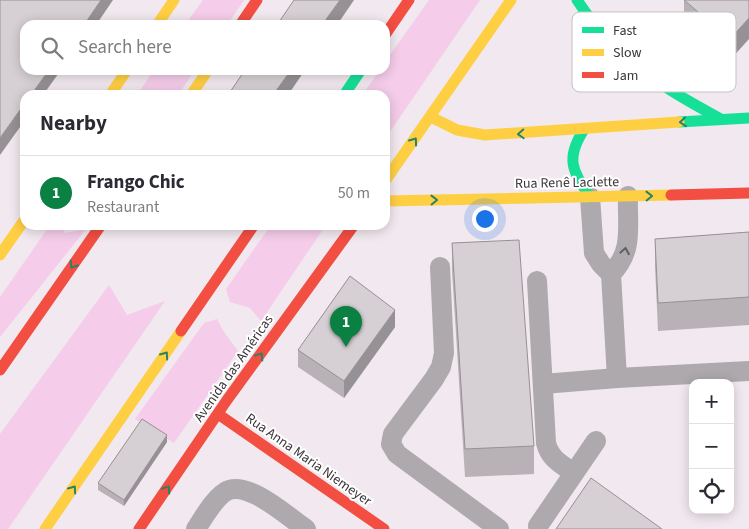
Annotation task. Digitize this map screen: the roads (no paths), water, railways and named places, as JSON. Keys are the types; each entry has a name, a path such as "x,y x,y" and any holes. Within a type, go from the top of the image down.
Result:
{"main road":[{"path":"161,20 174,0"},
{"path":"243,20 257,0"},
{"path":"390,28 409,0"},
{"path":"390,174 511,0"},
{"path":"577,0 585,12"},
{"path":"113,90 124,75"},
{"path":"194,90 205,75"},
{"path":"347,90 358,75"},
{"path":"672,92 721,119"},
{"path":"431,117 450,128 468,134 583,131 721,119 749,120"},
{"path":"583,131 573,145 570,160 574,174 590,197"},
{"path":"744,193 749,177"},
{"name":"Rua Renê Laclette","path":"390,201 744,193"},
{"path":"0,255 20,226"},
{"path":"0,370 98,230"},
{"path":"45,529 251,230"},
{"name":"Avenida das Américas","path":"139,529 218,414 350,230"},
{"name":"Rua Anna Maria Niemeyer","path":"218,414 384,529"}],"street":[{"path":"611,274 621,264 627,251 628,196"},
{"path":"590,197 594,253 600,264 611,274 618,378"},
{"path":"440,267 444,353 441,367 393,434 391,444 397,454 499,529"},
{"path":"537,281 546,443 554,459 574,473"},
{"path":"543,384 749,371"},
{"path":"538,526 596,441"},
{"path":"196,529 216,500 225,491 237,487 248,490 306,529"}],"place":[{"name":"Frango Chic","path":"346,347"}]}
